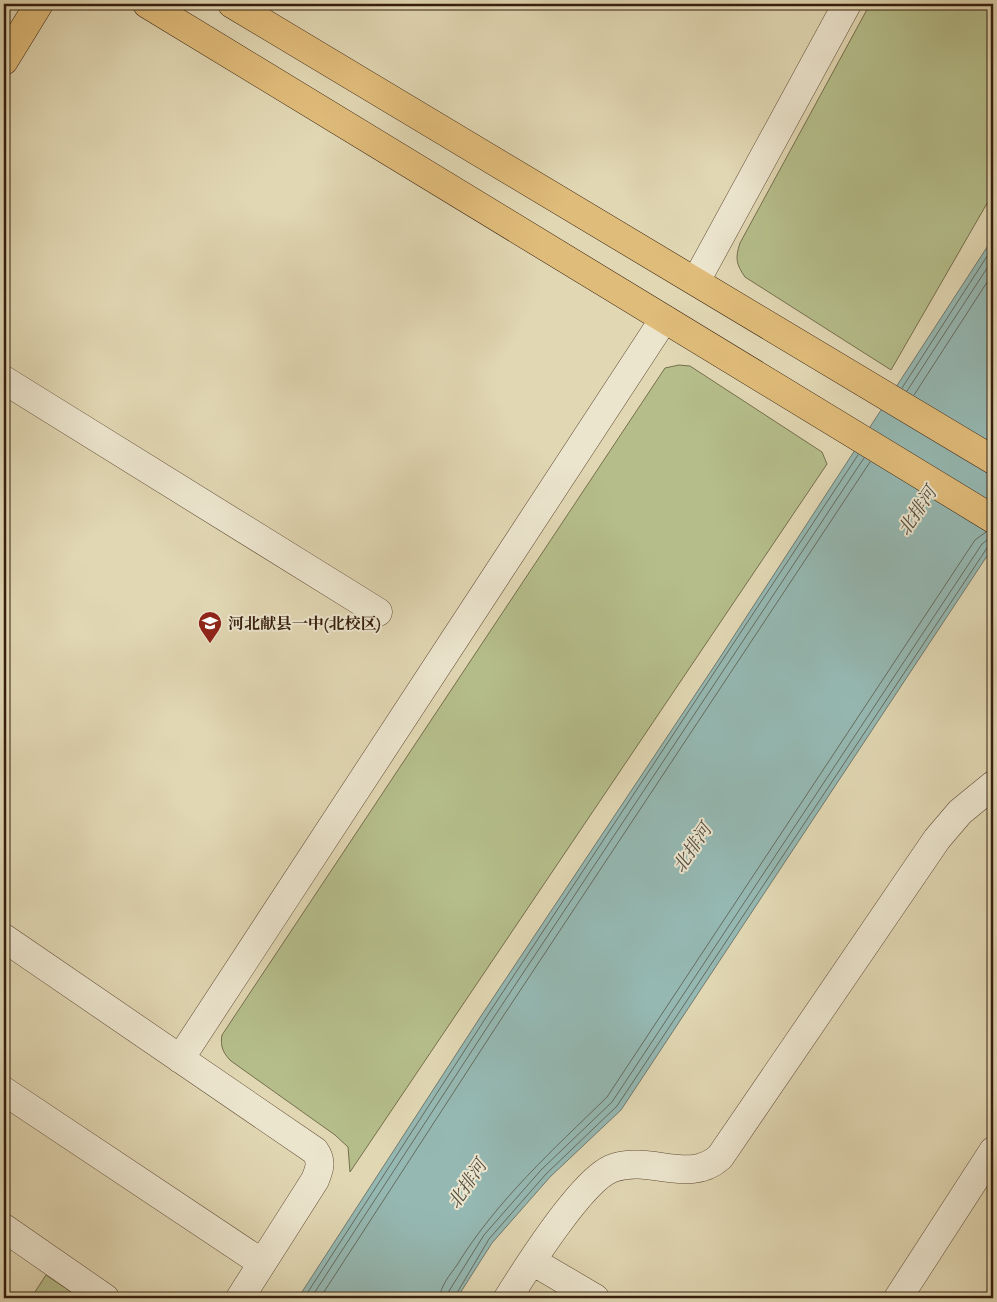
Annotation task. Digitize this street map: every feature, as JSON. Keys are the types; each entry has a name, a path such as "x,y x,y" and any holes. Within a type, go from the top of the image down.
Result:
{"main road":[{"path":"4,61 40,4"},
{"path":"147,4 993,519"},
{"path":"232,4 993,460"}],"street":[{"path":"696,281 847,4"},
{"path":"180,1059 664,320"},
{"path":"4,380 378,612"},
{"path":"508,1298 532,1261 589,1185 612,1168 645,1164 694,1171 704,1169 720,1157 937,839 960,812 993,785"},
{"path":"4,938 315,1151 320,1158 320,1168 316,1180 240,1298"},
{"path":"4,1091 262,1263"},
{"path":"898,1298 993,1151"},
{"path":"4,1228 105,1298"},
{"path":"532,1261 595,1298"}],"green space":[{"path":"870,4 993,4 993,193 891,370 745,277 738,264 737,257 740,243"},
{"path":"679,365 690,366 822,452 827,464 350,1172 348,1147 335,1135 231,1061 223,1049 221,1043 222,1035 665,368"},
{"path":"46,1275 80,1298 31,1298"}],"water":[{"name":"北排河","path":"993,238 993,547 621,1110 550,1177 492,1243 457,1298 298,1298 481,1016 717,662"}],"place":[{"name":"河北献县一中(北校区)","path":"210,644"}]}
